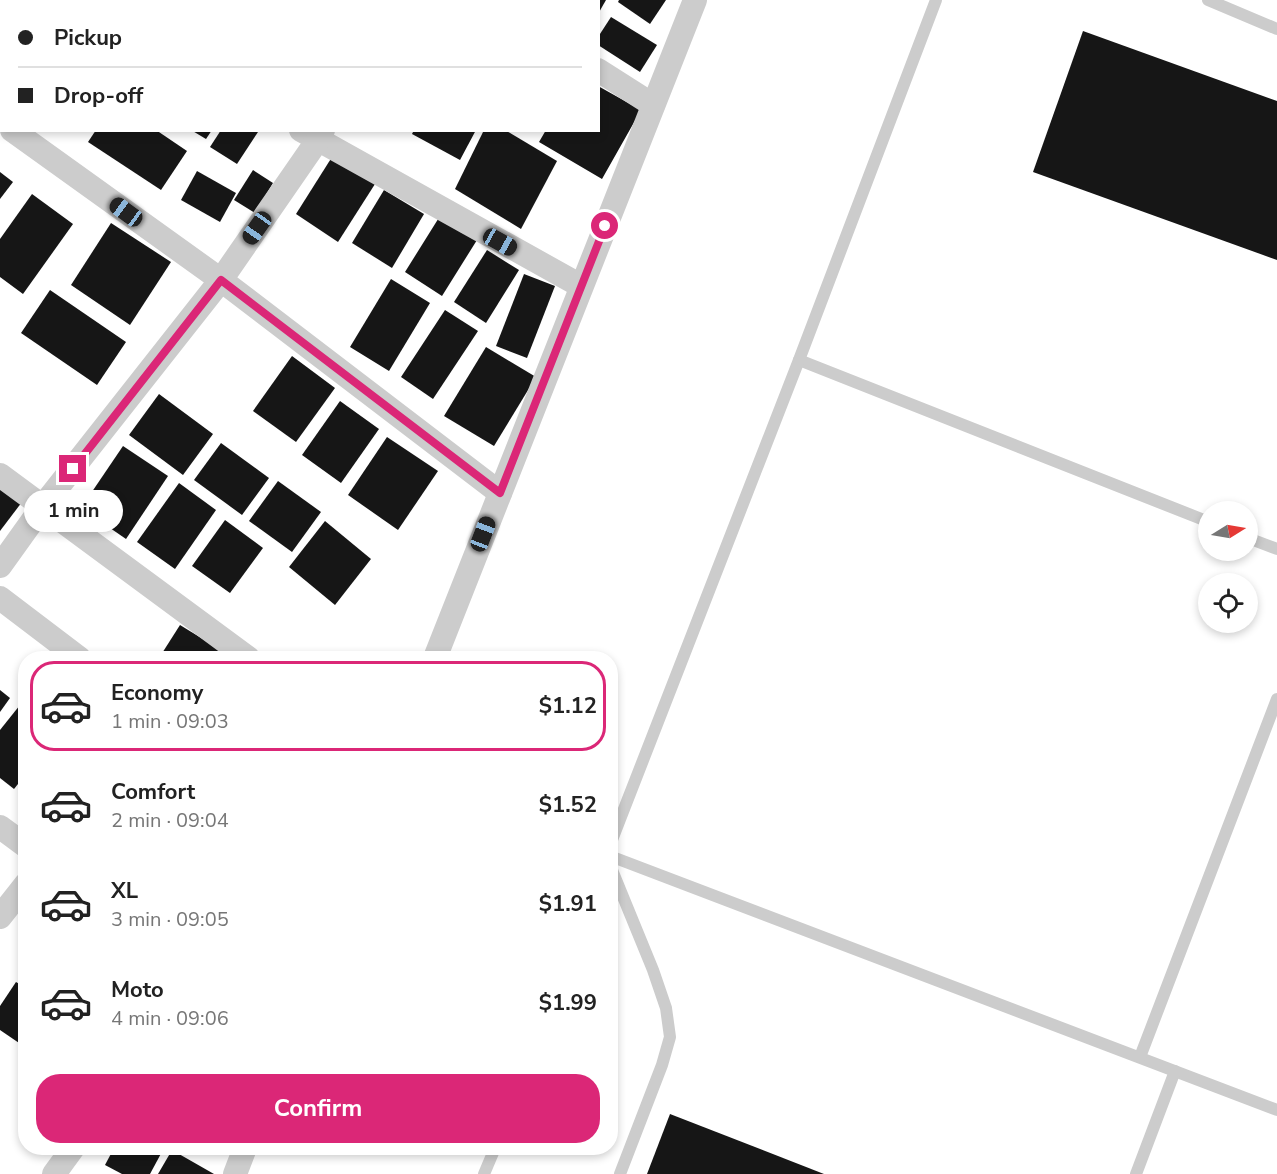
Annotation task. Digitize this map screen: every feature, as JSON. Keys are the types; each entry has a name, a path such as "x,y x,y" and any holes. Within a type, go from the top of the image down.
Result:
{"street":[{"path":"438,651 695,0"},
{"path":"600,71 653,105"},
{"path":"15,132 221,280 500,493"},
{"path":"0,566 43,506 221,280 313,134 581,286"},
{"path":"0,475 239,651"},
{"path":"0,598 71,651"},
{"path":"0,827 18,840"},
{"path":"0,917 18,894"},
{"path":"54,1174 68,1155"},
{"path":"235,1174 242,1155"}],"lane":[{"path":"618,825 800,360 936,0"},
{"path":"1208,0 1277,29"},
{"path":"800,360 1198,518"},
{"path":"1258,542 1277,549"},
{"path":"1140,1057 1277,699"},
{"path":"618,859 1277,1110"},
{"path":"618,885 666,1008 670,1037 662,1065 620,1174"},
{"path":"1136,1174 1175,1071"},
{"path":"484,1174 492,1155"}],"building":[{"path":"600,0 606,0 600,10"},
{"path":"619,0 666,0 650,24 618,2"},
{"path":"611,17 657,45 640,72 600,46 600,34"},
{"path":"1083,31 1277,101 1277,260 1033,172"},
{"path":"600,87 641,110 602,179 539,142 545,132 600,132"},
{"path":"95,132 159,132 187,151 161,190 88,142"},
{"path":"194,132 211,132 206,139"},
{"path":"220,132 258,132 237,164 210,147"},
{"path":"413,132 475,132 460,160 412,134"},
{"path":"483,132 508,132 557,161 521,229 455,189"},
{"path":"332,157 375,184 338,242 296,214"},
{"path":"253,170 273,183 255,213 234,200"},
{"path":"197,171 236,193 220,222 181,200"},
{"path":"0,172 13,182 0,199"},
{"path":"384,190 424,214 392,268 352,243"},
{"path":"32,194 73,224 23,294 0,277 0,239"},
{"path":"440,216 477,240 442,296 405,272"},
{"path":"111,223 171,262 130,325 71,285"},
{"path":"487,250 519,270 486,323 454,302"},
{"path":"524,274 555,286 527,358 496,346"},
{"path":"391,279 430,303 389,371 350,347"},
{"path":"50,290 126,342 97,385 21,333"},
{"path":"445,310 478,331 433,399 401,377"},
{"path":"486,347 536,377 494,446 444,416"},
{"path":"292,356 335,388 296,442 253,411"},
{"path":"159,394 213,434 183,475 129,435"},
{"path":"340,401 379,429 341,483 302,455"},
{"path":"387,437 438,471 398,530 348,495"},
{"path":"221,443 269,478 242,515 194,480"},
{"path":"123,446 168,476 126,539 81,508"},
{"path":"278,481 321,512 292,552 249,521"},
{"path":"179,483 216,510 175,569 137,542"},
{"path":"0,486 22,502 0,531"},
{"path":"225,520 263,548 230,593 192,566"},
{"path":"325,521 371,559 335,605 289,567"},
{"path":"180,625 222,651 163,651"},
{"path":"0,690 10,698 0,712"},
{"path":"18,708 18,784 14,789 0,778 0,730"},
{"path":"16,982 18,983 18,1042 0,1030 0,1006"},
{"path":"670,1114 824,1174 647,1174"},
{"path":"110,1155 160,1155 150,1174 122,1174 105,1165"},
{"path":"169,1155 181,1155 214,1174 158,1174"}],"route":[{"path":"73,469 221,280 500,493 605,226"}]}
